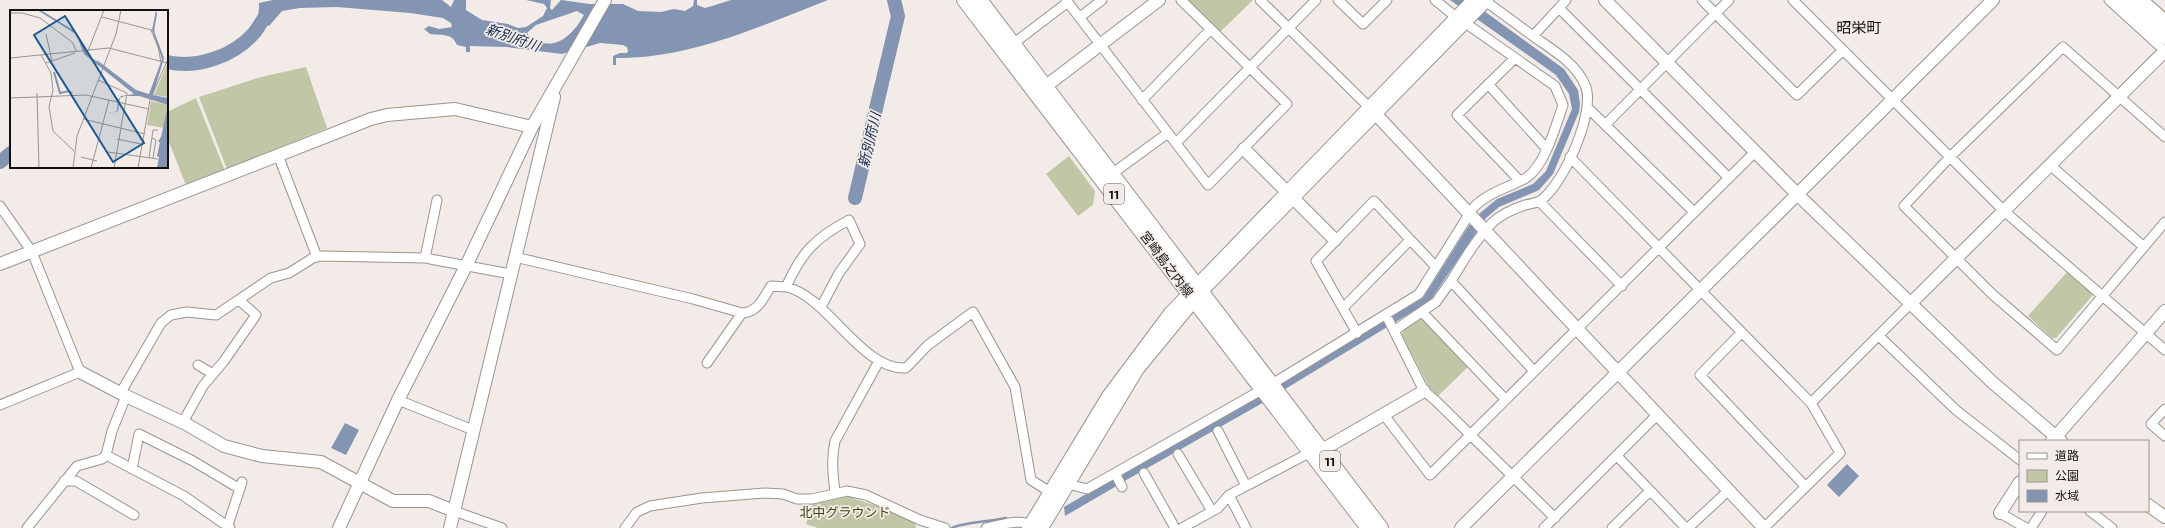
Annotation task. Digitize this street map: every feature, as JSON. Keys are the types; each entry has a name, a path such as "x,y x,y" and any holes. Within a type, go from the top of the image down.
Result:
{"main road":[{"name":"宮崎島之内線","path":"964,0 1196,292 1316,451 1368,528"},
{"name":"宮崎島之内線","path":"980,0 1113,173 1196,292"},
{"path":"2123,0 2165,37"},
{"path":"2140,0 2165,22"},
{"name":"宮崎島之内線","path":"1316,451 1381,528"}],"street":[{"path":"339,528 398,400 467,264 532,126 605,0"},
{"path":"1080,17 1102,0"},
{"path":"1046,86 1159,0"},
{"path":"1013,44 1067,1 1208,185 1287,104 1181,0"},
{"path":"1260,0 1372,110 1764,528 1840,452 1811,403 1570,157"},
{"path":"1176,143 1316,0"},
{"path":"1338,0 1363,24 1387,0"},
{"path":"1068,484 1087,489 1270,390 1419,294 1428,283 1435,266 1480,200 1525,178 1535,170 1546,148 1563,104 1555,86 1435,0"},
{"path":"1533,36 1566,0"},
{"path":"1604,0 1797,194 1992,382 2057,440 2145,333 2165,311"},
{"path":"1702,0 1798,96 1843,50"},
{"path":"1606,125 1729,0"},
{"path":"1793,0 2004,211 2165,350"},
{"path":"1461,528 1993,0"},
{"path":"1811,403 2165,51 2109,0"},
{"path":"1034,527 1050,492 1108,396 1170,313 1196,292 1462,18 1482,1 1566,60 1580,76 1589,96 1588,108 1563,174 1553,189 1539,201 1508,211 1484,228 1436,302 1423,312 1394,328"},
{"path":"1559,8 1729,178"},
{"path":"1142,100 1210,30"},
{"path":"2165,137 2063,47 1950,157 1904,206 1991,293 2058,350 2165,222"},
{"path":"1515,58 1457,115 1519,180"},
{"path":"450,528 557,84"},
{"path":"1488,84 1546,148"},
{"path":"1588,108 1694,212"},
{"path":"0,264 371,119 387,115 455,109 532,126"},
{"path":"1113,173 1168,133"},
{"path":"1244,149 1335,240"},
{"path":"1384,415 1430,474 1622,286 1755,152"},
{"path":"278,155 317,257"},
{"path":"2050,165 2144,247"},
{"path":"425,258 437,200"},
{"path":"1357,333 1316,261 1374,201 1435,266"},
{"path":"1539,201 1622,286"},
{"path":"0,206 32,252 80,372 124,395 182,422 224,446 262,456 321,462 393,500 429,501 502,528"},
{"path":"786,287 795,268 820,237 849,220 860,244 839,273 821,307"},
{"path":"1343,308 1410,240"},
{"path":"27,528 77,466 102,459 106,455 124,395 124,387 161,323 171,315 187,312 216,315 271,278 289,273 317,257 425,258 467,264 511,274"},
{"path":"515,257 693,299 742,313 750,313 758,306 771,286 786,287 821,307 823,312 879,361 899,368 906,368 933,341 973,312 1015,387 1031,480 1050,492"},
{"path":"1451,281 1534,371"},
{"path":"1034,527 1068,484 1138,369 1196,292"},
{"path":"182,422 202,386 224,361 256,315 239,300"},
{"path":"1423,312 1505,399"},
{"path":"707,363 742,313"},
{"path":"1386,315 1394,328 1424,391 1471,435 1512,478 1555,518"},
{"path":"1741,333 1700,375 1806,487"},
{"path":"1879,336 1956,410 2019,459"},
{"path":"835,493 832,470 832,453 835,441 879,361"},
{"path":"198,365 212,374"},
{"path":"0,405 80,372"},
{"path":"1182,528 1218,508 1229,495 1384,415 1424,391"},
{"path":"398,400 473,430"},
{"path":"2165,409 2152,424 2165,436"},
{"path":"1544,528 1658,414"},
{"path":"1218,431 1246,486"},
{"path":"106,455 132,469 184,496 228,528 241,485 139,434 132,469"},
{"path":"1178,454 1212,511"},
{"path":"1617,456 1687,528 1729,490"},
{"path":"1115,473 1122,487"},
{"path":"1144,473 1175,528"},
{"path":"64,481 76,481 134,516"},
{"path":"333,528 351,493 359,482"},
{"path":"2019,484 2000,513 2026,528"},
{"path":"625,528 637,512 650,506 741,494 784,494 797,499 812,499 847,491 866,495 920,524 945,528"},
{"path":"1612,528 1650,491"},
{"path":"1229,495 1246,528"},
{"path":"2149,506 2165,517"},
{"path":"2032,528 2041,512"},
{"path":"2091,512 2112,528"},
{"path":"986,528 1014,522 1034,527"}],"green space":[{"path":"1187,0 1253,0 1219,33"},
{"path":"306,67 327,128 227,169 199,97 261,77"},
{"path":"196,98 225,171 187,188 168,140 168,112"},
{"path":"1069,156 1095,191 1093,205 1078,216 1046,174"},
{"path":"2068,271 2092,292 2092,296 2056,338 2052,338 2028,316"},
{"path":"1421,319 1425,320 1469,366 1438,396 1429,387 1402,335 1403,329"},
{"name":"北中グラウンド","path":"846,496 889,510 915,523 916,528 818,528 806,524 813,503"}],"water":[{"path":"273,0 442,0 451,7 454,0 466,0 466,10 482,20 508,24 518,28 526,27 543,16 547,8 544,4 526,0 551,0 550,8 552,10 561,0 590,4 623,4 638,11 661,12 674,9 685,11 693,6 694,0 697,0 697,5 705,8 731,0 828,0 725,39 671,53 644,57 616,58 616,65 613,65 613,56 620,53 627,53 628,51 627,47 623,45 600,43 562,54 507,47 470,46 470,52 466,52 466,47 457,45 449,36 430,34 424,29 429,26 439,29 452,27 451,23 443,18 410,13 337,7 300,8 282,11 269,26 257,18 259,13 259,3","holes":["577,11 584,15 576,27 566,37 554,43 547,44 534,40 527,33 536,25"]},
{"path":"1450,0 1469,0 1564,69 1578,90 1580,104 1579,112 1553,174 1539,190 1499,207 1486,218 1430,301 1259,405 1121,483 1117,476 1423,298 1468,227 1480,213 1497,199 1533,184 1546,171 1572,109 1569,94 1556,75"},
{"path":"345,423 359,430 346,455 331,448"},
{"path":"1847,464 1859,476 1839,497 1827,485"},
{"path":"1115,477 1120,484 1065,516 1064,507"}],"waterway":[{"name":"新別府川","path":"883,79 898,16 894,0"},
{"name":"新別府川","path":"168,62 190,64 214,59 226,54 246,41 254,33 267,14 273,9"},
{"name":"新別府川","path":"855,198 882,83"},
{"name":"新別府川","path":"0,162 10,154"},
{"path":"952,528 956,526 1006,518"}],"district":[{"name":"昭栄町","path":"1859,27"}]}
